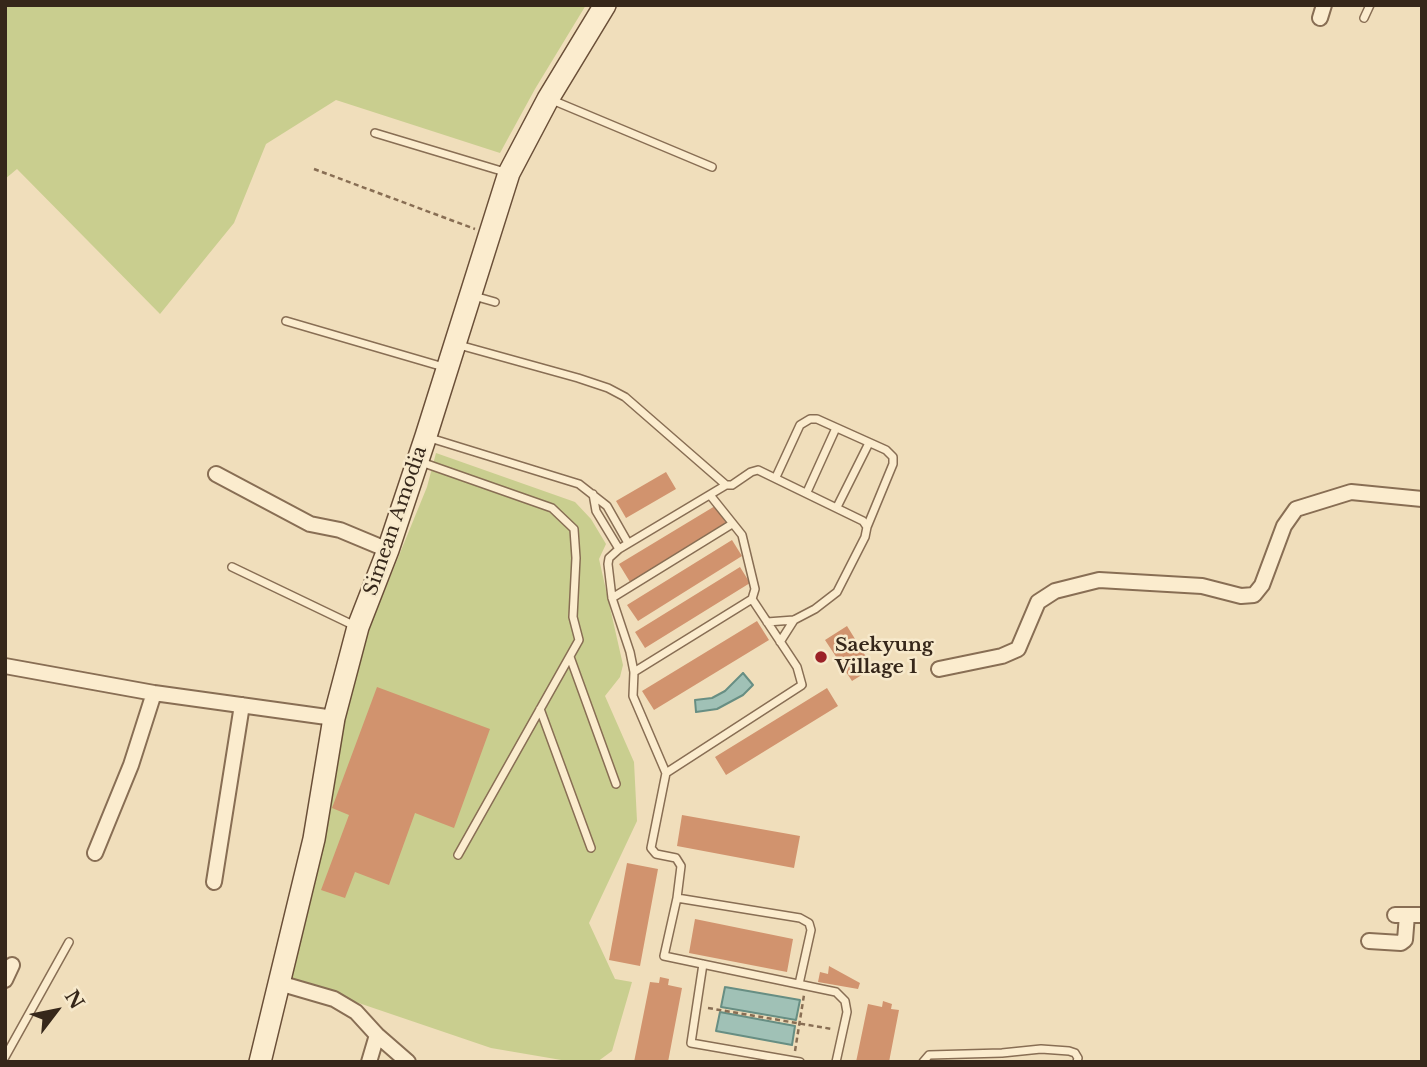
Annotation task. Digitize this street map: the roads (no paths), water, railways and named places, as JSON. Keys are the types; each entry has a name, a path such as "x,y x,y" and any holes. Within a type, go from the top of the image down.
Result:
{"street":[{"name":"Simean Amodia","path":"260,1062 314,839 334,718 358,627 418,461 509,173 548,99 605,5"},
{"path":"216,474 310,524 340,530 388,550"},
{"path":"939,668 1002,656 1018,649 1038,602 1055,591 1099,580 1202,586 1241,596 1254,595 1262,585 1284,526 1296,509 1351,492 1422,499"},
{"path":"5,666 154,692 334,718"},
{"path":"95,853 131,765 154,692"},
{"path":"214,882 242,705"},
{"path":"1369,941 1401,943 1405,940 1408,915"},
{"path":"5,980 12,965"},
{"path":"279,983 334,999 356,1012 408,1062"},
{"path":"369,1062 377,1035"}],"lane":[{"path":"1364,18 1370,5"},
{"path":"548,99 712,167"},
{"path":"375,133 509,173"},
{"path":"471,294 495,302"},
{"path":"286,321 447,368"},
{"path":"455,344 617,392 726,485"},
{"path":"767,622 794,620 815,609 836,592 865,537 893,464 893,457 886,450 817,419 810,419 800,425 776,477"},
{"path":"807,492 836,428"},
{"path":"426,436 579,484 607,506 628,543"},
{"path":"837,507 869,443"},
{"path":"418,461 552,508 574,529 576,558 573,617 579,640 458,855"},
{"path":"836,1062 847,1012 845,1001 836,992 664,956 681,866 676,858 656,854 651,848 666,774 633,696 634,672 612,598 608,564 610,558 628,543 726,485 732,485 758,470 837,507 863,521 867,527"},
{"path":"593,494 596,511 619,549"},
{"path":"634,672 752,599 755,589 742,535 710,495"},
{"path":"612,598 732,524"},
{"path":"232,567 358,627"},
{"path":"666,774 802,685 797,667 752,599"},
{"path":"780,642 794,620"},
{"path":"570,657 616,784"},
{"path":"540,709 591,848"},
{"path":"677,898 800,918 809,923 811,930 802,984"},
{"path":"5,1057 69,942"},
{"path":"703,964 691,1044 797,1061"},
{"path":"923,1062 929,1055 1041,1049 1075,1053 1077,1062"}],"water":[{"path":"743,673 753,685 743,695 717,709 696,712 695,700 712,698 725,691"},
{"path":"725,987 800,1000 796,1020 721,1007"},
{"path":"720,1012 795,1026 792,1045 716,1031"}],"place":[{"name":"Saekyung Village 1","path":"821,657"}]}
